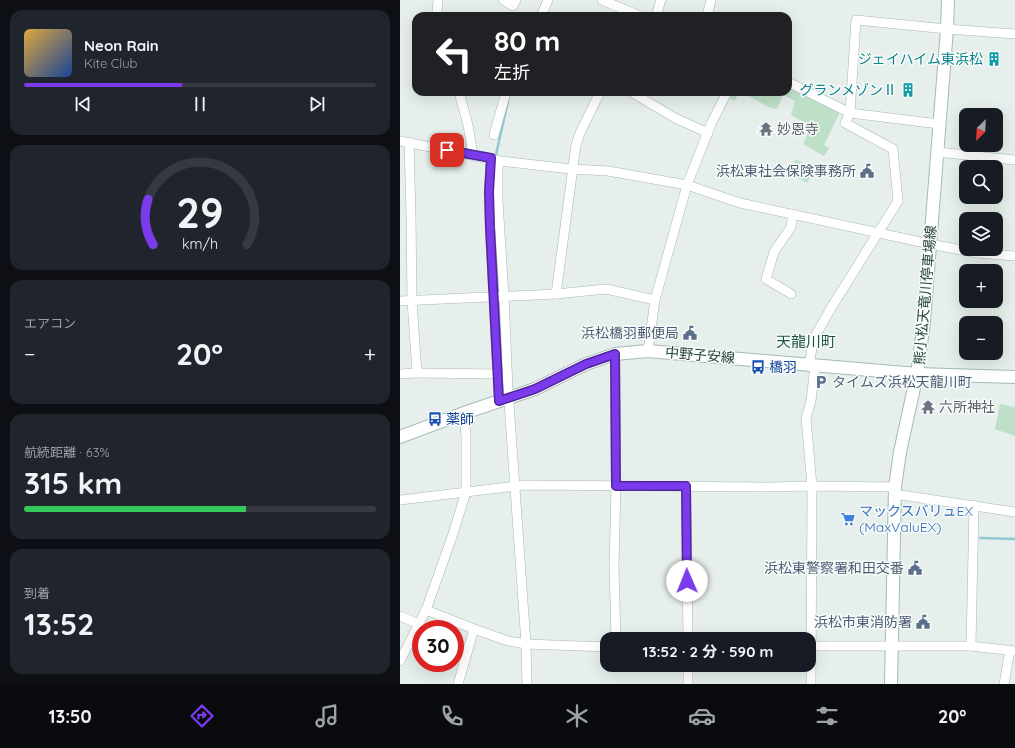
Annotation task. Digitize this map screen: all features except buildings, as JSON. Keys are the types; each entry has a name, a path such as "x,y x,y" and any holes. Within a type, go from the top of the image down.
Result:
{"main road":[{"name":"熊小松天竜川停車場線","path":"891,684 894,491 900,452 917,374 924,322 948,0"},
{"name":"中野子安線","path":"400,437 535,389 586,364 615,354 648,351 917,374 1015,377"}],"street":[{"path":"437,12 438,0"},
{"path":"503,0 513,6 516,0"},
{"path":"543,12 548,0"},
{"path":"602,0 629,12"},
{"path":"657,12 661,0"},
{"path":"708,12 711,0"},
{"path":"810,632 812,486 806,418 811,401 814,338 898,201 893,149 845,123 850,113 856,20 1015,34"},
{"path":"792,84 850,113 939,124"},
{"path":"462,96 473,155"},
{"path":"494,135 505,96"},
{"path":"556,294 571,169 576,145 580,132 598,96"},
{"path":"638,96 675,118 708,133"},
{"path":"648,351 655,300 688,186 708,133 725,96"},
{"path":"417,373 412,301 412,216 404,142 495,160 571,169 608,171 688,186 740,203 930,244 977,253 1015,256"},
{"path":"937,152 1015,160"},
{"path":"495,160 498,168 499,296 497,374 504,400"},
{"path":"791,294 766,279 774,252 791,227 793,214"},
{"path":"400,301 556,294 606,289 655,300"},
{"path":"499,296 504,400 515,486 526,644 527,684"},
{"path":"615,354 616,486 614,566 616,632"},
{"path":"400,374 497,374"},
{"path":"421,620 453,534 466,492 466,436 464,413"},
{"path":"401,502 515,486 812,486 894,491 1015,512"},
{"path":"686,486 688,632"},
{"path":"971,646 974,506"},
{"path":"426,610 508,641 526,644 600,647"},
{"path":"400,616 412,621"},
{"path":"458,684 474,629"},
{"path":"400,661 412,638"},
{"path":"816,646 971,646 1012,650 1004,684"},
{"path":"688,672 688,684"},
{"path":"811,672 811,684"}],"green space":[{"path":"792,87 840,112 824,145 829,148 824,156 803,144 811,126 791,115 795,101 785,96 792,96"},
{"path":"731,96 737,96 735,101 730,98"},
{"path":"748,96 783,96 777,109 767,106"},
{"path":"796,159 814,170 807,183 788,172"},
{"path":"1000,404 1015,407 1015,436 995,429"}],"waterway":[{"path":"495,159 508,101"},
{"path":"494,215 498,294"},
{"path":"498,299 503,387"},
{"path":"980,538 1015,539"}],"place":[{"name":"ジェイハイム東浜松","path":"994,59"},
{"name":"グランメゾンⅡ","path":"908,90"},
{"name":"妙恩寺","path":"766,129"},
{"name":"浜松東社会保険事務所","path":"867,171"},
{"name":"浜松橋羽郵便局","path":"690,333"},
{"name":"橋羽","path":"758,367"},
{"name":"タイムズ浜松天龍川町","path":"821,382"},
{"name":"六所神社","path":"928,407"},
{"name":"薬師","path":"435,419"},
{"name":"マックスバリュEX (MaxValuEX)","path":"848,519"},
{"name":"浜松東警察署和田交番","path":"915,568"},
{"name":"浜松市東消防署","path":"923,622"}],"district":[{"name":"天龍川町","path":"806,341"}],"route":[{"path":"447,150 491,158 489,192 490,228 499,401 509,399 535,389 586,364 615,354 616,486 686,486 687,581"}]}
